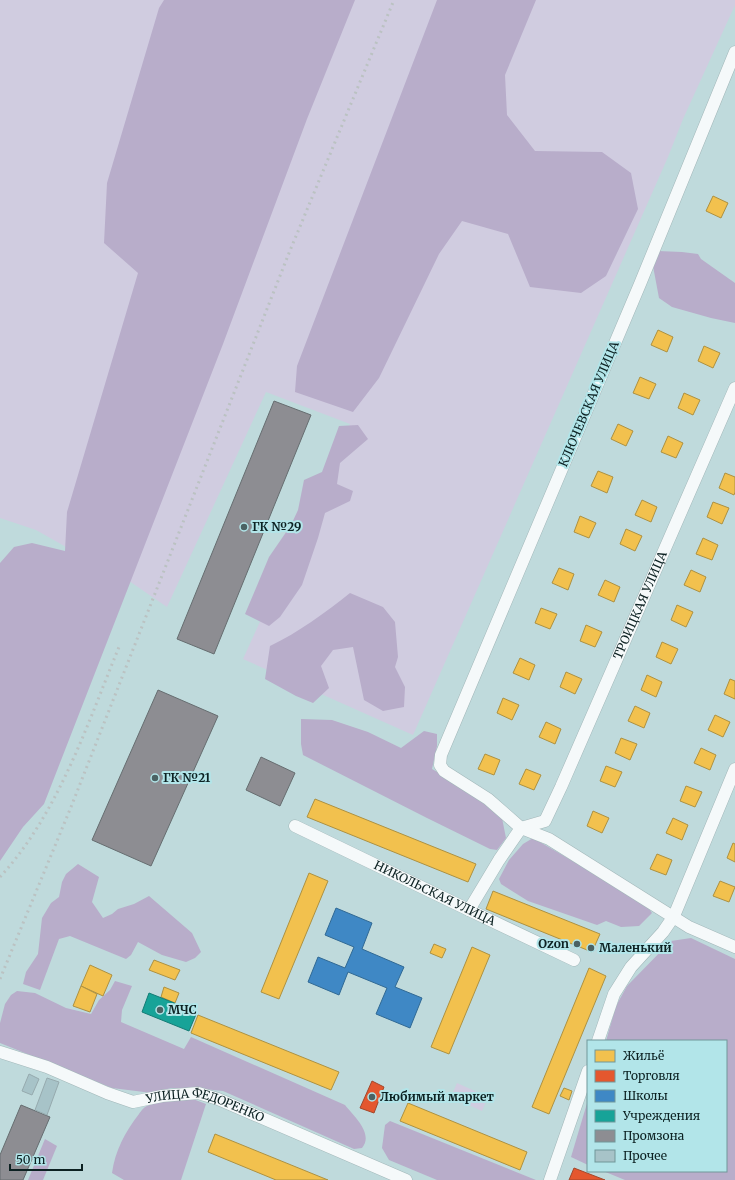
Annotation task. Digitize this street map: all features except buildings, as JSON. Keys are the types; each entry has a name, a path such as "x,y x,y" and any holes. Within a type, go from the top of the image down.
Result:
{"street":[{"name":"КЛЮЧЕВСКАЯ УЛИЦА","path":"521,828 488,799 444,771 440,764 441,755 640,284 735,52"},
{"name":"ТРОИЦКАЯ УЛИЦА","path":"521,828 545,821 735,388"},
{"path":"598,1040 614,994 631,967 664,932 674,916 735,769"},
{"name":"НИКОЛЬСКАЯ УЛИЦА","path":"295,826 574,960"},
{"path":"469,910 499,860 521,828 549,839 674,916 689,927 735,947"},
{"name":"УЛИЦА ФЕДОРЕНКО","path":"0,1052 47,1067 133,1102 162,1096 198,1093 218,1099 406,1180"},
{"path":"550,1180 587,1074"}],"shaded area":[{"path":"0,0 735,0 735,5 683,119 668,157 413,735 243,659 350,424 266,392 167,607 94,557 66,547 36,530 0,518"},
{"path":"164,0 355,0 307,119 223,344 44,804 23,827 0,861 0,563 14,547 32,543 65,551 67,512 138,273 104,243 107,183 159,8"},
{"path":"437,0 536,0 505,75 507,115 535,151 602,152 631,173 638,209 606,276 581,293 530,287 508,234 462,221 439,254 379,378 353,412 295,392 297,366"},
{"path":"658,251 698,254 701,259 735,283 735,323 672,307 659,298 653,266"},
{"path":"358,425 368,439 340,463 337,484 353,491 350,501 325,513 302,585 280,617 269,626 245,614 269,557 291,525 298,510 304,480 322,472 339,426"},
{"path":"350,593 383,607 395,622 398,657 395,667 405,687 404,707 383,711 364,700 353,647 333,650 321,666 329,688 313,703 296,696 265,679 270,646 312,622"},
{"path":"301,719 332,720 368,732 401,748 424,731 437,734 437,746 432,769 464,787 502,818 506,838 497,850 490,849 303,755 301,744"},
{"path":"533,838 645,903 652,913 639,926 621,927 606,921 597,925 528,901 501,884 499,879 509,860 523,844"},
{"path":"78,864 99,877 92,902 103,918 112,914 118,909 134,904 149,896 192,933 201,952 195,958 186,962 162,955 138,942 131,955 126,959 70,936 59,939 40,990 23,984 26,972 38,954 42,918 51,903 59,897 62,882 66,874"},
{"path":"691,938 735,959 735,1180 625,1180 605,1172 727,1172 727,1040 606,1040 616,1006 627,986 671,941"},
{"path":"115,981 132,986 122,1010 121,1022 184,1049 191,1037 345,1105 364,1131 366,1137 362,1148 354,1149 223,1091 194,1088 171,1088 152,1093 112,1088 0,1043 0,1023 5,1004 11,995 17,991 35,993 66,1008 91,1014 99,1000 110,990"},
{"path":"457,1083 488,1097 482,1111 451,1097"},
{"path":"193,1099 206,1104 181,1180 124,1180 112,1173 113,1165 121,1142 129,1128 144,1108 164,1101"},
{"path":"587,1103 587,1165 571,1157"},
{"path":"390,1121 536,1180 437,1180 389,1160 382,1148 385,1125"},
{"path":"45,1139 57,1146 43,1180 28,1180"}],"railway":[{"path":"0,979 71,807 289,253 394,0"},
{"path":"0,877 39,825 55,797 83,737 119,647"}],"place":[{"name":"ГК №29","path":"244,527"},
{"name":"ГК №21","path":"155,778"},
{"name":"Ozon","path":"577,944"},
{"name":"Маленький","path":"591,948"},
{"name":"МЧС","path":"160,1010"},
{"name":"Любимый маркет","path":"372,1097"}]}
